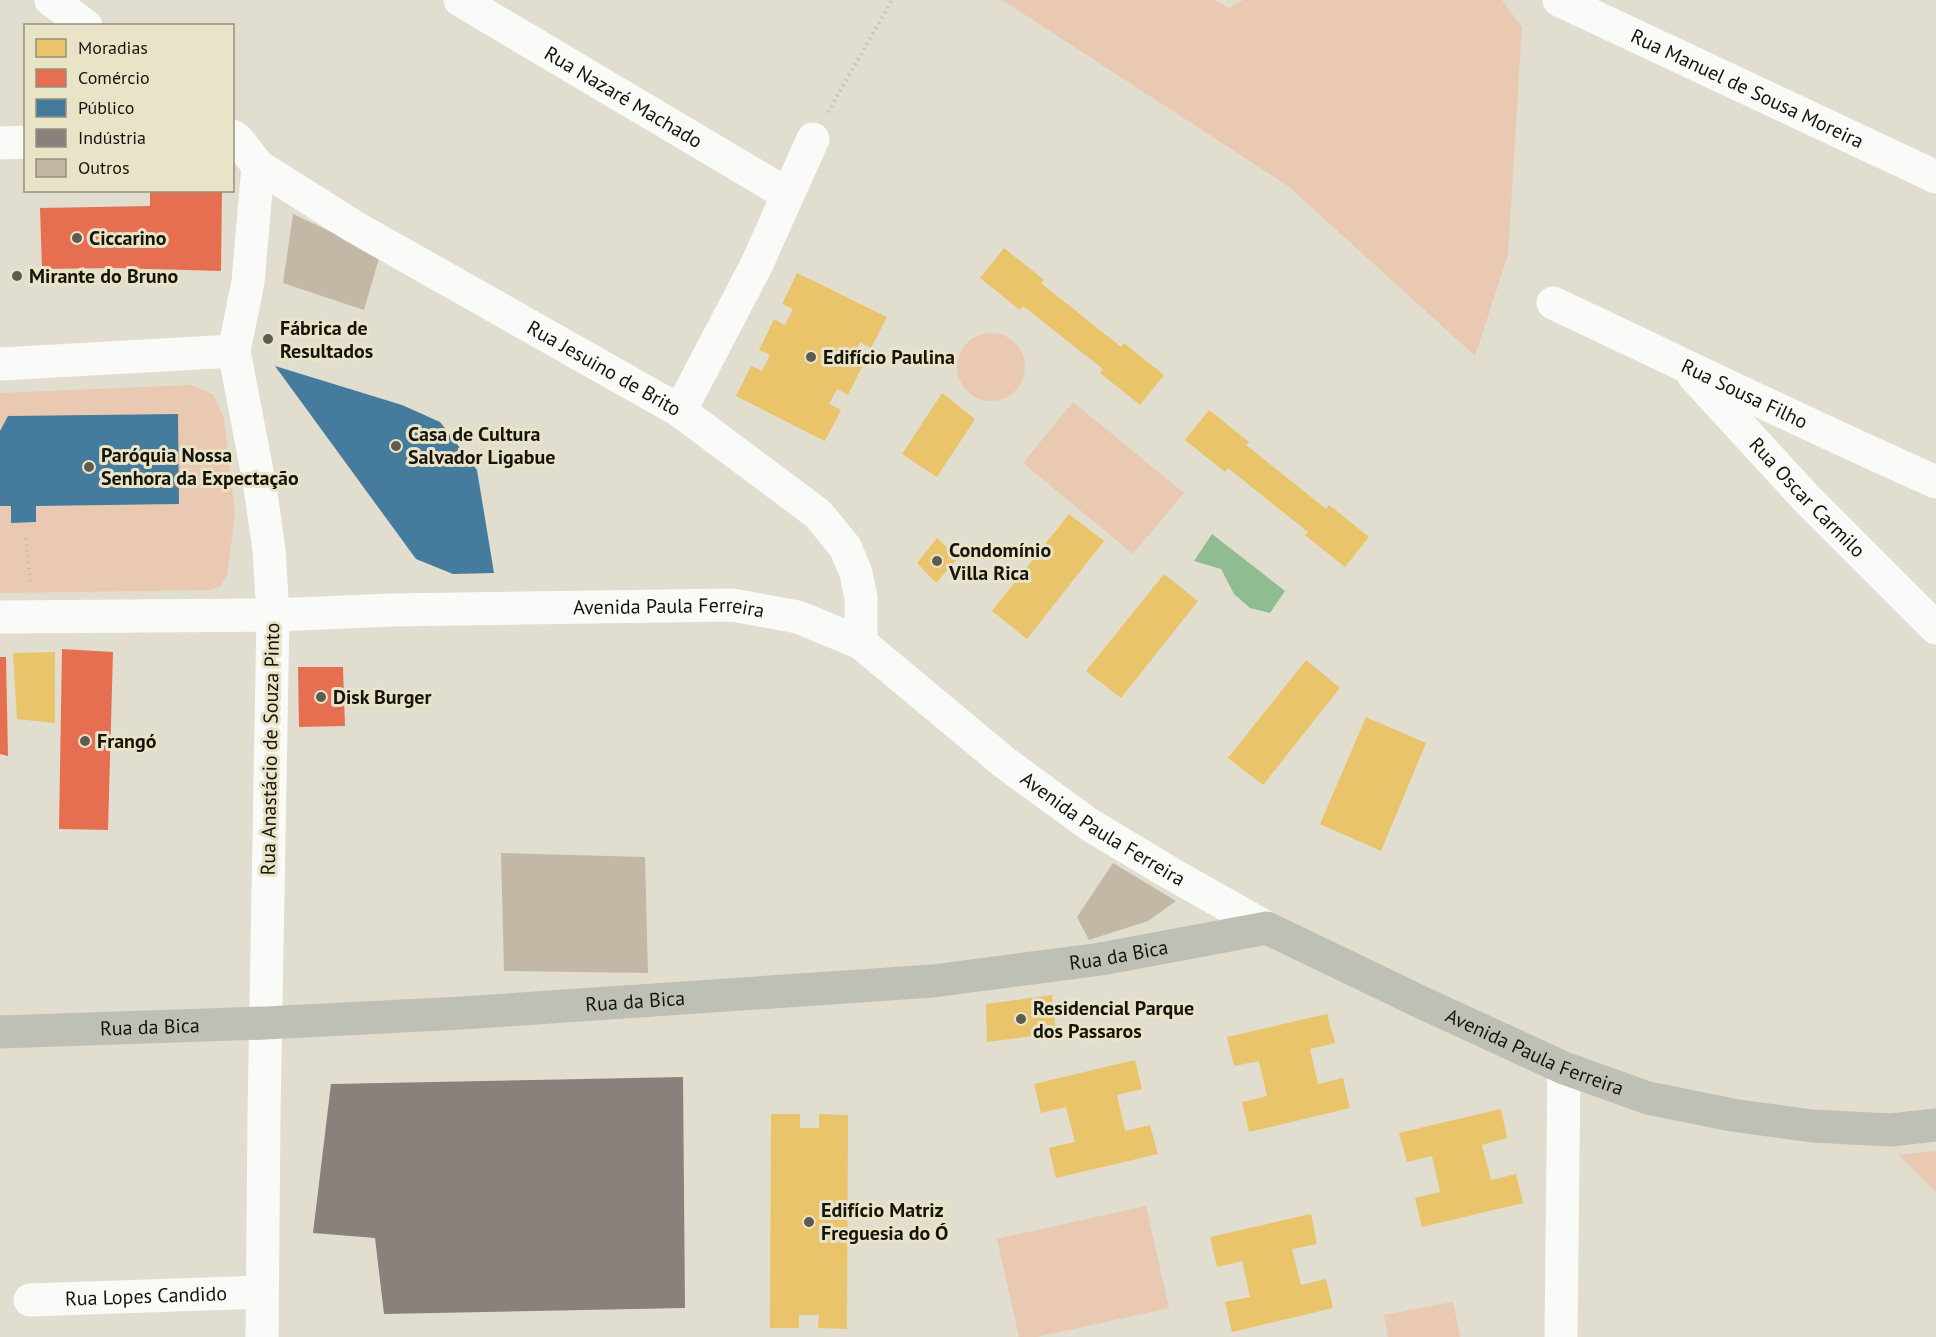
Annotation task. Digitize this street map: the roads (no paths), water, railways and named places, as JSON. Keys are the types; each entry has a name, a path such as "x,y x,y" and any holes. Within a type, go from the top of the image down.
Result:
{"main road":[{"name":"Rua da Bica","path":"0,1032 265,1023 474,1012 933,981 1101,959 1267,928"},
{"name":"Avenida Paula Ferreira","path":"1267,928 1564,1068 1648,1098 1732,1115 1812,1126 1891,1130 1936,1125"}],"street":[{"path":"51,0 83,24"},
{"name":"Rua Nazaré Machado","path":"460,0 787,194"},
{"name":"Rua Manuel de Sousa Moreira","path":"1559,0 1936,177"},
{"path":"234,139 258,166"},
{"path":"680,411 756,266 813,139"},
{"path":"0,143 24,142"},
{"name":"Rua Anastácio de Souza Pinto","path":"258,166 248,282 234,351 260,487 269,550 273,615 262,1337"},
{"name":"Rua Jesuino de Brito","path":"258,166 353,226 680,411 818,514 845,547 856,573 861,598 861,643"},
{"name":"Rua Sousa Filho","path":"1553,303 1830,435 1936,482"},
{"path":"0,364 234,351"},
{"name":"Rua Oscar Carmilo","path":"1683,364 1798,490 1936,628"},
{"name":"Avenida Paula Ferreira","path":"0,617 273,615 392,610 732,606 798,617 861,643 1005,763 1090,825 1267,928"},
{"path":"1561,1337 1564,1068"},
{"name":"Rua Lopes Candido","path":"30,1300 261,1292"}],"place":[{"name":"Ciccarino","path":"77,238"},
{"name":"Mirante do Bruno","path":"17,276"},
{"name":"Fábrica de Resultados","path":"268,339"},
{"name":"Edifício Paulina","path":"811,357"},
{"name":"Casa de Cultura Salvador Ligabue","path":"396,446"},
{"name":"Paróquia Nossa Senhora da Expectação","path":"89,467"},
{"name":"Condomínio Villa Rica","path":"937,561"},
{"name":"Disk Burger","path":"321,697"},
{"name":"Frangó","path":"85,741"},
{"name":"Residencial Parque dos Passaros","path":"1021,1019"},
{"name":"Edifício Matriz Freguesia do Ó","path":"809,1222"}]}
